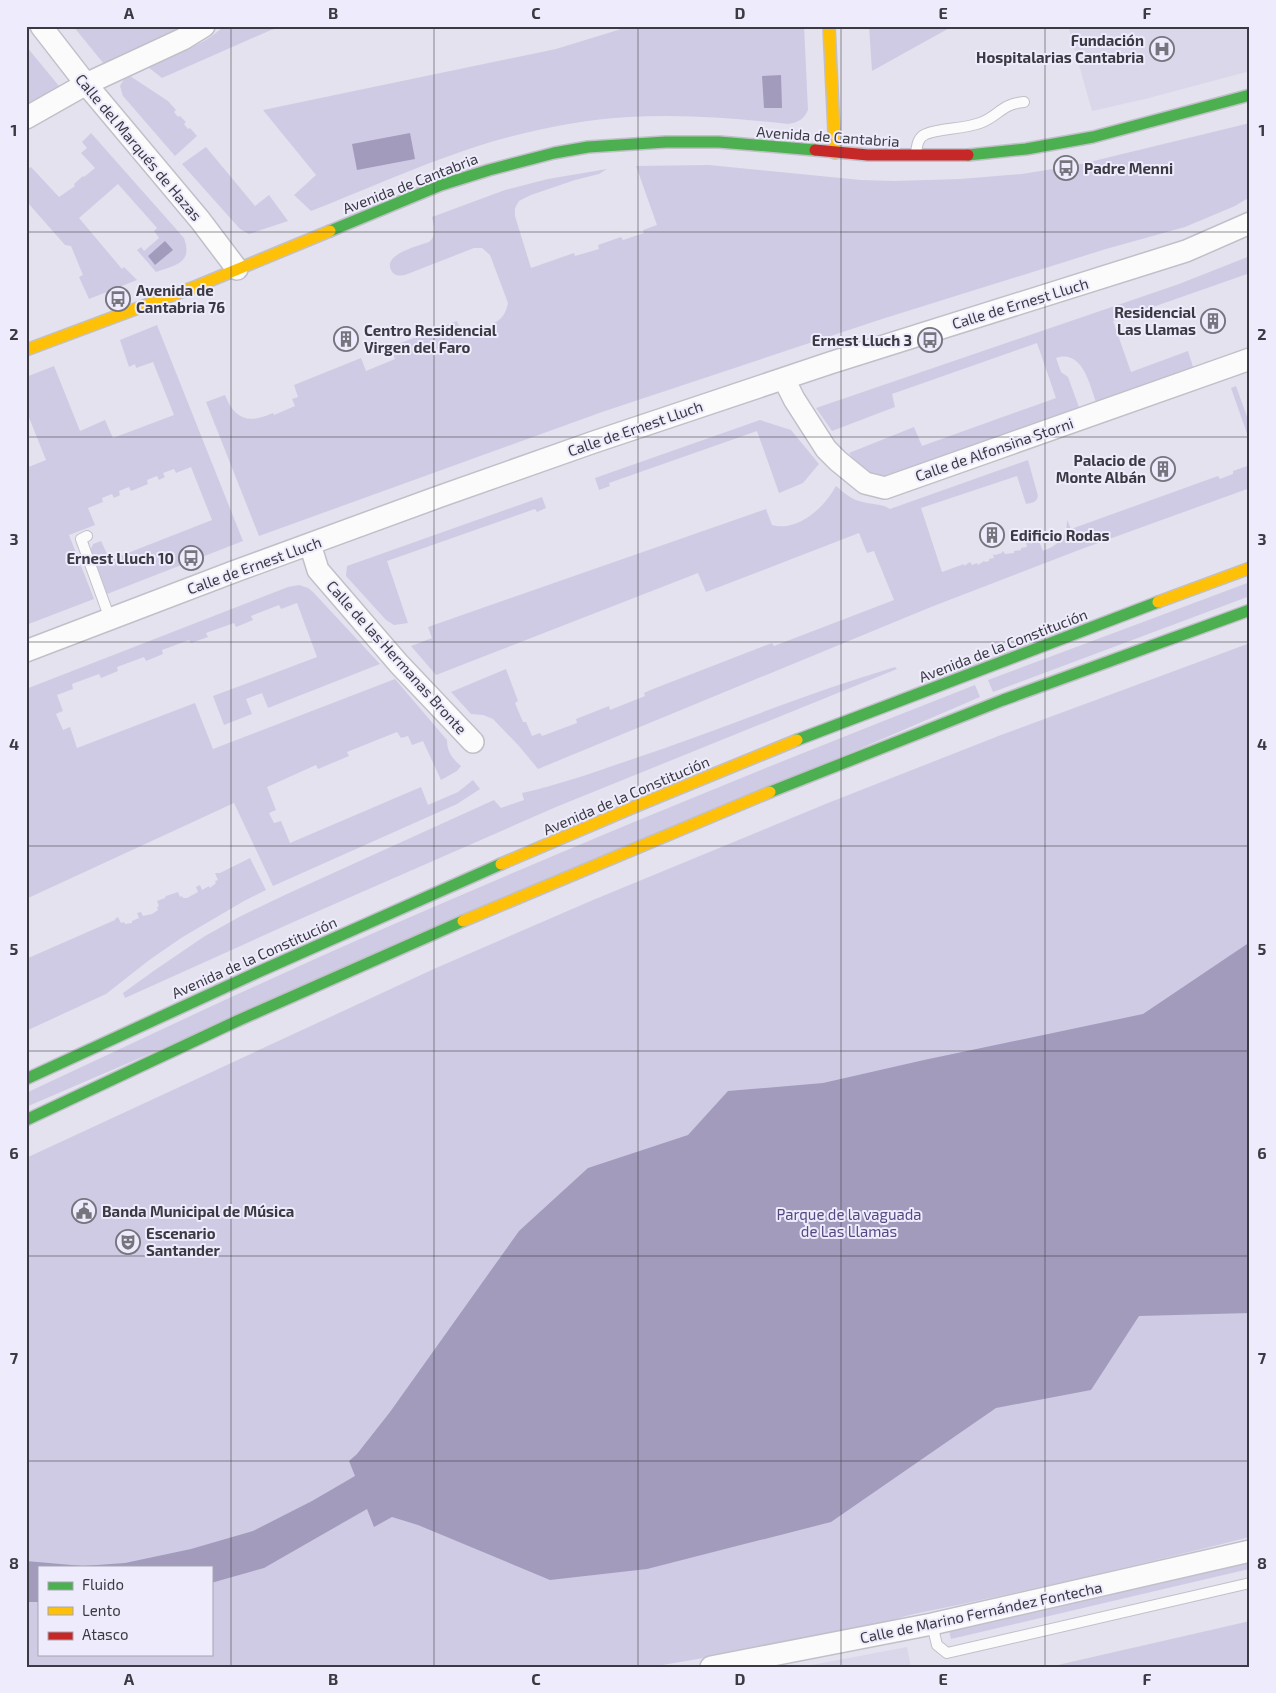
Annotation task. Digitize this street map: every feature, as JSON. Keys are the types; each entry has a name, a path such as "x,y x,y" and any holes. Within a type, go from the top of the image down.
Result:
{"main road":[{"path":"829,26 835,153"},
{"name":"Avenida de Cantabria","path":"26,350 237,269 441,185 554,153 616,144 719,142 835,153 968,156 1026,149 1093,137 1250,95"},
{"name":"Avenida de la Constitución","path":"26,1079 221,987 371,920 642,804 932,687 1250,568"},
{"path":"26,1120 228,1025 377,958 657,838 857,756 1250,610"}],"street":[{"name":"Calle del Marqués de Hazas","path":"41,26 86,84 200,220 237,269"},
{"path":"26,118 86,84 175,43 204,26"},
{"name":"Calle de Ernest Lluch","path":"26,652 438,497 713,402 1186,251 1250,223"},
{"name":"Calle de Alfonsina Storni","path":"784,379 794,400 826,449 865,484 885,488 1250,359"},
{"name":"Calle de las Hermanas Bronte","path":"310,544 318,570 399,664 473,742"},
{"name":"Calle de Marino Fernández Fontecha","path":"711,1667 932,1624 1250,1551"}],"lane":[{"name":"Avenida de Cantabria","path":"916,156 918,142 926,134 977,124 991,119 1006,105 1024,102"},
{"path":"88,536 81,539 110,619"},
{"path":"932,1624 937,1645 947,1653 1250,1583"}],"shaded area":[{"name":"Fundación Hospitalarias Cantabria","path":"1068,26 1250,26 1250,71 1092,111"},
{"path":"781,75 782,108 764,108 762,76"},
{"path":"410,133 415,159 357,170 352,144"},
{"path":"165,241 173,250 155,265 148,256"},
{"path":"1250,942 1250,1313 1139,1316 1091,1390 996,1408 831,1522 647,1569 550,1580 418,1525 392,1517 374,1527 367,1509 264,1568 212,1583 212,1566 83,1566 125,1563 191,1549 253,1531 312,1501 355,1476 349,1461 357,1454 390,1412 519,1231 588,1168 688,1135 728,1091 823,1083 1143,1014"},
{"path":"26,1561 83,1566 38,1566 38,1602 26,1602"},
{"path":"907,1647 911,1667 801,1667"}],"green space":[{"path":"73,26 185,26 108,65 104,64"},
{"path":"224,26 286,26 271,30 162,78 148,67 198,45"},
{"path":"631,26 804,26 808,110 800,120 788,124 709,117 649,116 588,121 546,128 505,138 446,157 311,211 294,195 316,175 263,110 556,49"},
{"path":"869,26 953,26 872,71"},
{"path":"26,46 59,86 26,105"},
{"path":"130,76 168,101 176,110 174,112 178,117 180,116 186,122 184,124 197,136 175,156 123,96 120,86 124,79"},
{"path":"1250,123 1250,197 1235,206 1185,227 1106,249 882,319 602,412 259,536 206,402 225,395 233,410 243,418 256,418 273,413 274,415 295,406 292,399 298,397 294,385 361,358 366,371 395,359 390,347 457,321 462,333 469,331 472,337 494,328 492,324 503,316 508,303 490,255 482,248 474,248 405,275 395,274 391,270 390,264 397,255 432,239 434,231 432,217 505,190 548,179 607,169 599,174 575,180 519,201 515,208 515,216 531,268 574,253 575,256 599,249 598,245 621,237 623,240 644,233 643,230 657,225 636,166 709,165 861,180 960,179 1022,174 1077,165"},
{"path":"91,133 184,238 186,253 181,262 156,272 137,250 141,247 144,251 159,238 154,231 157,228 118,184 79,218 122,269 124,267 137,280 89,299 79,277 83,275 71,246 65,245 26,203 26,170 31,167 59,197 95,168 81,153 87,148 82,142"},
{"path":"206,147 255,206 269,195 288,221 249,234 240,229 182,164"},
{"path":"1250,256 1250,273 1113,321 1131,372 1188,351 1194,370 1097,405 1088,379 1079,364 1073,359 1065,357 1056,358 1061,372 1068,377 1080,410 894,476 880,476 868,472 849,453 914,427 922,446 1056,398 1037,343 892,394 895,407 832,431 816,408 1179,284"},
{"path":"157,325 243,541 107,594 92,553 93,544 101,541 110,560 212,520 191,467 176,473 174,469 163,473 165,477 159,480 157,476 147,480 148,484 131,491 129,487 119,491 120,495 114,498 112,494 102,498 103,502 88,508 95,525 69,535 94,599 26,625 26,468 46,460 26,410 26,377 54,366 80,431 105,420 113,438 174,415 153,362 136,368 135,364 129,367 120,340"},
{"path":"1236,386 1250,425 1250,442 1231,388"},
{"path":"760,420 791,430 819,464 803,483 779,493 757,431 609,483 610,486 599,490 595,478"},
{"path":"1028,460 1038,496 1034,502 1026,504 1017,476 921,508 942,572 964,564 964,566 970,562 972,565 977,563 978,565 994,558 993,554 1002,553 1003,551 1005,554 1014,553 1014,551 1027,547 1026,543 1030,542 1031,544 1038,539 1043,551 1061,540 1067,526 1067,520 1071,529 1218,476 1220,479 1233,474 1233,471 1250,465 1250,488 1079,550 931,607 538,769 493,719 483,715 471,714 451,692 506,669 518,701 515,703 523,722 526,722 532,736 540,733 542,736 577,723 576,719 609,706 610,710 645,696 644,693 653,689 772,643 774,646 894,600 874,551 867,553 859,533 706,592 698,573 436,675 411,646 432,638 428,627 766,509 772,525 782,526 801,522 825,502 836,486 855,500 890,509"},
{"path":"542,497 546,508 537,512 535,509 387,561 408,623 394,625 386,620 346,576 347,566"},
{"path":"1250,582 1250,596 993,692 988,680"},
{"path":"299,585 313,592 380,664 268,708 262,693 246,699 252,714 224,725 213,696 317,657 297,603 281,609 279,605 251,616 253,620 236,627 234,623 206,633 208,637 191,643 189,640 162,650 163,654 146,661 144,657 117,667 118,671 101,678 99,674 72,684 73,689 57,695 63,711 56,714 63,730 70,727 77,748 195,703 213,749 395,679 447,740 451,754 461,766 457,771 441,780 423,741 412,745 408,736 401,738 397,732 347,752 349,756 318,769 316,765 267,787 276,810 269,813 274,823 281,821 290,843 421,787 428,805 458,792 473,780 480,789 457,804 273,886 234,803 26,899 26,689 288,587"},
{"name":"Parque de la vaguada de Las Llamas","path":"1250,643 1250,1537 1167,1558 886,1622 651,1667 26,1667 26,1158 436,968 593,900 828,803 1001,735"},
{"path":"895,667 897,669 556,807 125,998 123,993 155,970 205,936 241,916 494,800 501,808 524,800 522,793 562,783 601,770 827,689"},
{"path":"975,685 980,697 26,1107 26,1093 340,948 458,896 679,804"},
{"path":"250,858 266,890 181,938 106,994 26,1031 26,959 118,917 121,923 124,922 125,924 132,923 132,921 139,918 137,913 141,912 143,916 152,914 158,910 157,901 166,896 178,892 180,897 187,898 198,892 196,887 200,885 202,890 209,886 210,888 218,880 215,873 220,873"},
{"path":"1247,1560 1249,1569 951,1639 949,1630"},
{"path":"1250,1621 1250,1667 1049,1667"}],"traffic: fast":[{"path":"968,155 1026,149 1093,137 1250,95"},
{"path":"330,231 441,185 554,153 588,147 666,142 719,142 815,150"},
{"path":"797,740 1158,602"},
{"path":"770,792 1003,700 1250,610"},
{"path":"26,1079 256,973 501,864"},
{"path":"26,1120 237,1021 463,921"}],"traffic: slow":[{"path":"829,26 835,153"},
{"path":"26,350 197,286 330,231"},
{"path":"1158,602 1250,568"},
{"path":"501,864 797,740"},
{"path":"463,921 770,792"}],"traffic: jam":[{"path":"815,150 868,155 968,155"}],"place":[{"name":"Fundación Hospitalarias Cantabria","path":"1162,49"},
{"name":"Padre Menni","path":"1066,168"},
{"name":"Avenida de Cantabria 76","path":"118,299"},
{"name":"Residencial Las Llamas","path":"1213,321"},
{"name":"Centro Residencial Virgen del Faro","path":"346,339"},
{"name":"Ernest Lluch 3","path":"930,340"},
{"name":"Palacio de Monte Albán","path":"1163,469"},
{"name":"Edificio Rodas","path":"992,535"},
{"name":"Ernest Lluch 10","path":"191,558"},
{"name":"Banda Municipal de Música","path":"84,1211"},
{"name":"Escenario Santander","path":"128,1242"}]}
